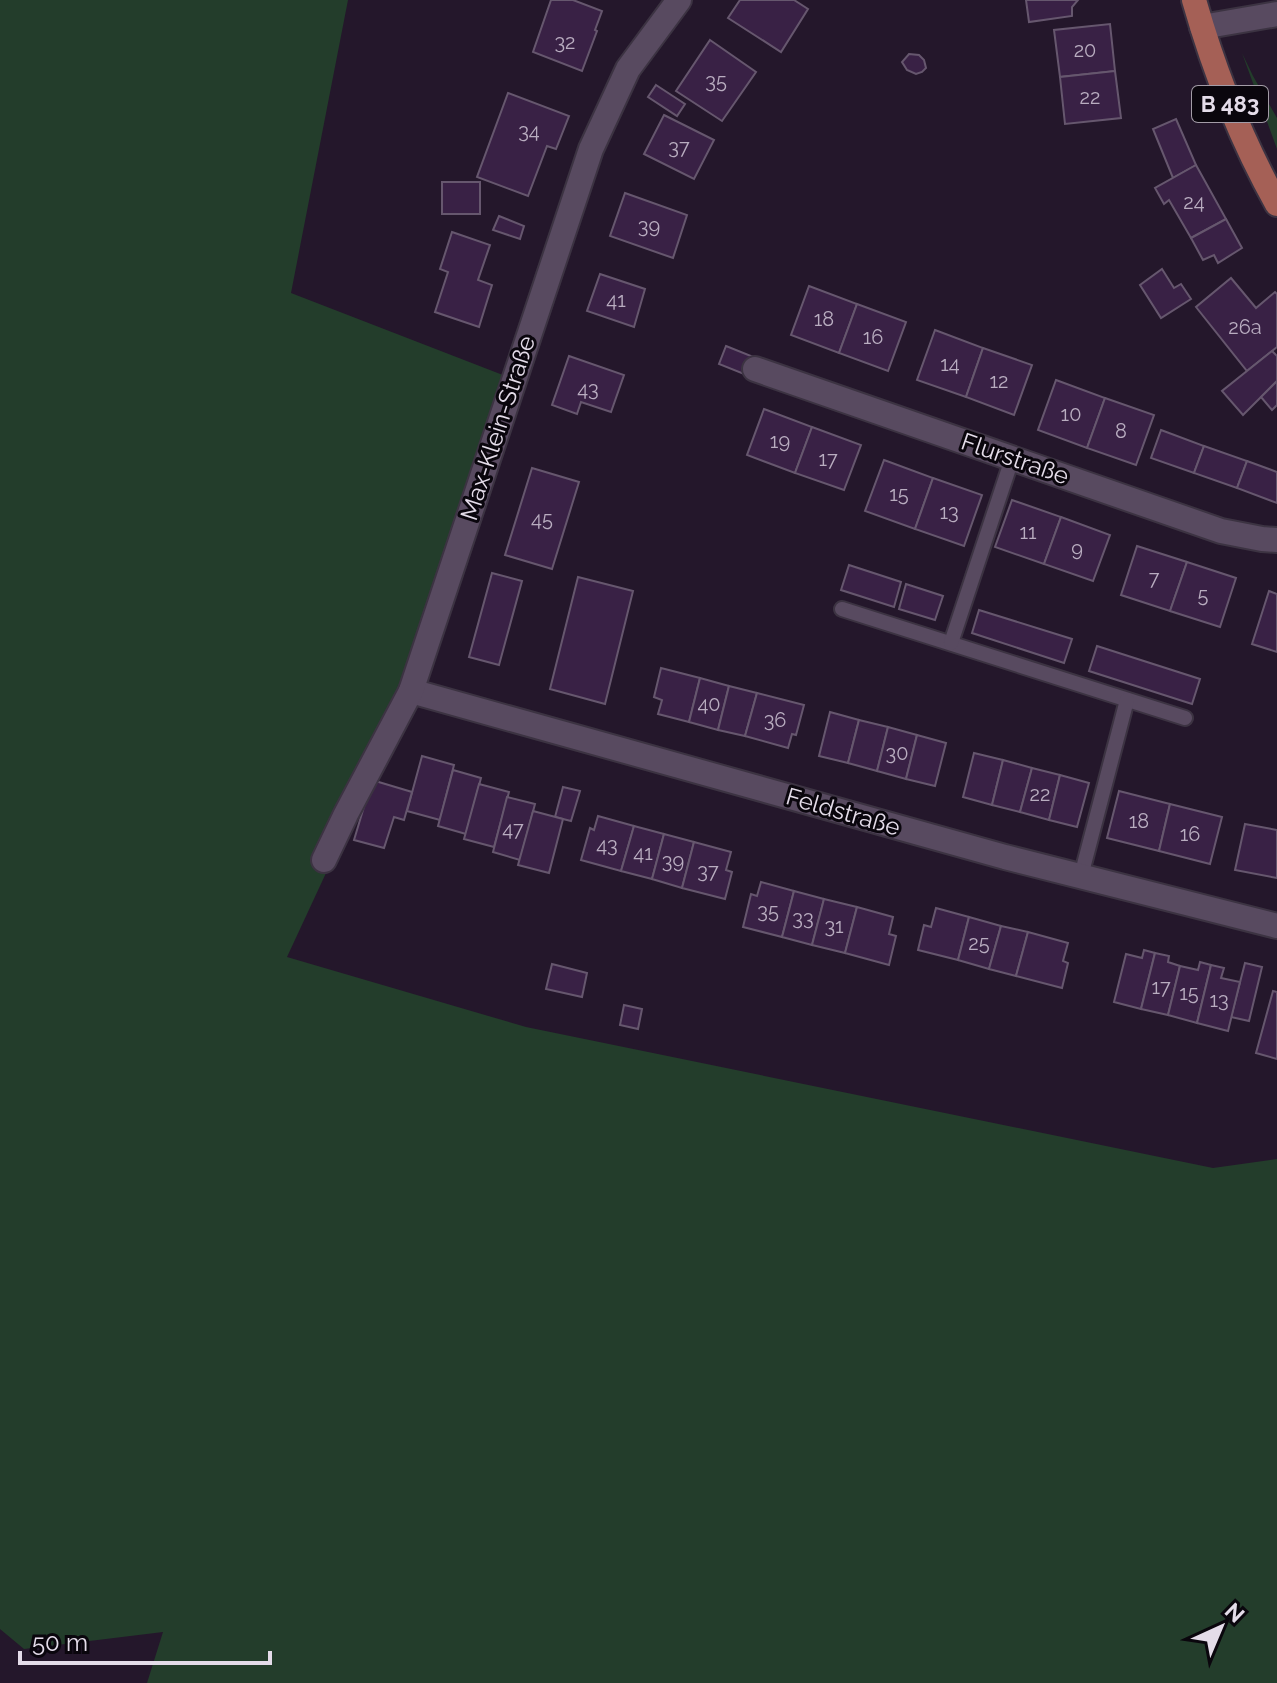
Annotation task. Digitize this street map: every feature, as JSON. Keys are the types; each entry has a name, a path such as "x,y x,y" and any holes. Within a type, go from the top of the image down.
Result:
{"main road":[{"name":"B 483","path":"1194,0 1229,103 1277,204"}],"street":[{"name":"Max-Klein-Straße","path":"324,860 411,691 591,149 628,69 679,0"},
{"path":"1202,27 1277,14"},
{"name":"Flurstraße","path":"755,369 1221,531 1277,540"},
{"name":"Feldstraße","path":"411,691 975,849 1277,926"}],"lane":[{"path":"951,643 1012,459"},
{"path":"842,609 1185,718"},
{"path":"1081,876 1127,700"}],"green space":[{"path":"0,0 348,0 291,293 508,377 405,703 287,957 526,1027 1213,1168 1277,1159 1277,1683 147,1683 163,1632 24,1649 0,1629"},
{"path":"1242,53 1277,118 1277,149"}],"building":[{"path":"551,0 573,0 602,11 582,71 533,52"},
{"path":"740,0 794,0 808,9 781,52 728,18"},
{"path":"1026,0 1078,0 1072,7 1072,16 1029,22"},
{"path":"1110,24 1115,71 1060,77 1054,30"},
{"path":"710,40 756,72 722,121 676,91"},
{"path":"909,54 919,55 924,60 926,68 922,72 916,74 907,70 902,62"},
{"path":"1115,71 1121,118 1065,124 1060,77"},
{"path":"656,85 685,104 677,116 648,97"},
{"path":"508,93 569,116 556,149 547,146 528,196 477,177"},
{"path":"664,115 714,140 694,179 644,154"},
{"path":"1176,119 1196,165 1173,178 1153,129"},
{"path":"1196,165 1226,219 1191,238 1169,200 1164,204 1155,188"},
{"path":"442,182 480,182 480,214 442,214"},
{"path":"625,193 687,215 673,258 610,236"},
{"path":"499,216 524,226 520,239 493,230"},
{"path":"1226,219 1242,248 1218,263 1214,255 1203,260 1191,238"},
{"path":"452,232 490,245 478,280 492,285 479,327 435,312 448,272 440,269"},
{"path":"1162,269 1174,288 1181,284 1191,299 1161,318 1140,285"},
{"path":"600,274 645,289 634,327 587,311"},
{"path":"1231,278 1256,308 1275,292 1277,294 1277,347 1247,371 1196,307"},
{"path":"809,286 857,304 839,353 791,335"},
{"path":"857,304 906,322 888,371 839,353"},
{"path":"935,330 983,348 966,397 917,380"},
{"path":"726,346 756,358 749,376 719,364"},
{"path":"983,348 1032,365 1014,415 966,397"},
{"path":"1272,351 1277,356 1277,381 1243,415 1222,391"},
{"path":"569,356 624,375 611,412 581,402 577,414 552,405"},
{"path":"1056,380 1105,398 1087,448 1038,430"},
{"path":"1277,381 1277,405 1272,410 1261,397"},
{"path":"1105,398 1154,415 1136,465 1087,448"},
{"path":"764,409 812,427 795,473 747,455"},
{"path":"812,427 861,445 844,490 795,473"},
{"path":"1161,430 1204,446 1194,473 1151,458"},
{"path":"1204,446 1247,461 1237,488 1194,473"},
{"path":"884,460 933,478 915,529 865,511"},
{"path":"1247,461 1277,472 1277,503 1237,488"},
{"path":"532,468 579,482 552,569 505,555"},
{"path":"933,478 982,495 964,546 915,529"},
{"path":"1012,500 1061,517 1044,564 995,547"},
{"path":"1061,517 1110,535 1093,581 1044,564"},
{"path":"1137,546 1187,562 1170,611 1121,595"},
{"path":"1187,562 1236,578 1220,627 1170,611"},
{"path":"849,565 901,582 894,607 841,590"},
{"path":"492,573 522,581 499,665 469,657"},
{"path":"578,577 633,591 605,704 550,689"},
{"path":"906,584 943,596 935,620 899,609"},
{"path":"1269,591 1277,594 1277,652 1252,644"},
{"path":"979,610 1072,639 1064,663 972,633"},
{"path":"1097,646 1200,679 1192,704 1089,671"},
{"path":"661,668 700,678 689,722 658,714 662,700 654,697"},
{"path":"700,678 729,686 718,730 689,722"},
{"path":"729,686 757,693 745,736 718,730"},
{"path":"757,693 804,705 796,735 792,734 788,748 745,736"},
{"path":"830,712 859,720 848,763 819,756"},
{"path":"859,720 888,727 877,771 848,763"},
{"path":"888,727 917,735 906,779 877,771"},
{"path":"917,735 946,743 935,786 906,779"},
{"path":"974,753 1003,760 992,805 963,797"},
{"path":"422,756 454,765 440,820 407,811"},
{"path":"1003,760 1032,768 1020,812 992,805"},
{"path":"1032,768 1060,775 1049,820 1020,812"},
{"path":"453,770 481,778 466,834 438,826"},
{"path":"1060,775 1089,783 1077,827 1049,820"},
{"path":"372,780 412,792 404,820 394,817 384,848 354,840"},
{"path":"479,784 509,792 494,847 464,839"},
{"path":"563,787 580,791 571,821 555,817"},
{"path":"1119,791 1170,804 1159,851 1107,838"},
{"path":"507,797 535,804 520,860 493,852"},
{"path":"1170,804 1222,817 1210,864 1159,851"},
{"path":"533,811 563,819 549,873 518,865"},
{"path":"598,816 634,826 621,871 581,860 590,828 594,830"},
{"path":"1245,824 1277,830 1277,878 1235,870"},
{"path":"634,826 664,834 652,879 621,871"},
{"path":"664,834 694,842 682,888 652,879"},
{"path":"694,842 731,852 726,870 732,872 725,899 682,888"},
{"path":"761,882 794,891 782,937 743,927 751,894 757,896"},
{"path":"794,891 824,899 812,945 782,937"},
{"path":"824,899 857,907 845,953 812,945"},
{"path":"857,907 893,917 889,934 896,936 889,965 845,953"},
{"path":"936,908 969,917 958,960 918,950 924,925 931,927"},
{"path":"969,917 1001,926 989,969 958,960"},
{"path":"1001,926 1028,932 1016,976 989,969"},
{"path":"1028,932 1068,943 1063,961 1068,963 1062,988 1016,976"},
{"path":"1144,950 1155,953 1141,1009 1114,1002 1126,954 1142,958"},
{"path":"1155,953 1169,956 1168,962 1180,966 1168,1015 1141,1009"},
{"path":"1200,962 1211,965 1197,1023 1168,1015 1180,966 1198,970"},
{"path":"1245,963 1262,967 1249,1021 1231,1017"},
{"path":"552,964 587,973 582,997 546,989"},
{"path":"1211,965 1224,968 1221,978 1240,982 1228,1031 1197,1023"},
{"path":"1273,991 1277,992 1277,1059 1256,1053"},
{"path":"624,1005 642,1009 638,1029 620,1025"}]}
